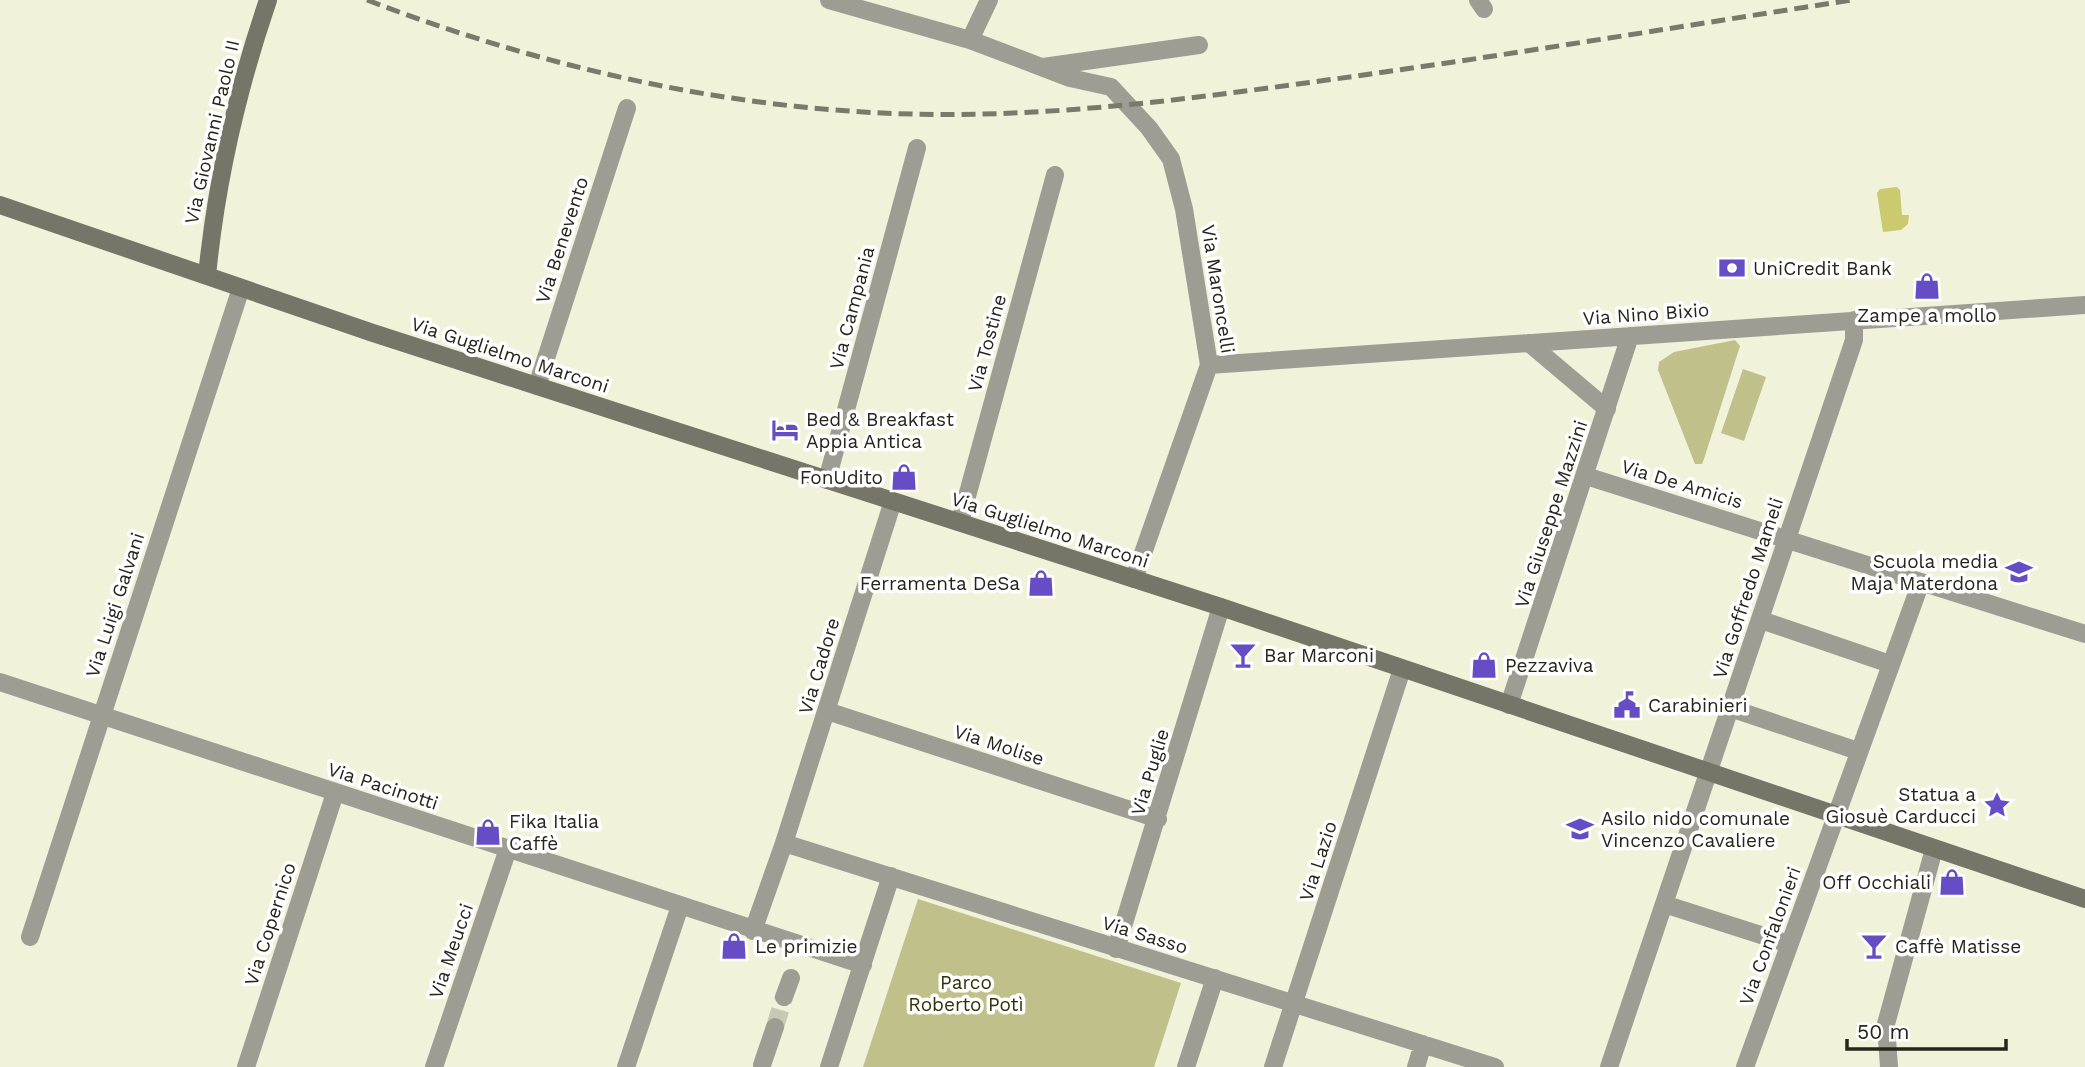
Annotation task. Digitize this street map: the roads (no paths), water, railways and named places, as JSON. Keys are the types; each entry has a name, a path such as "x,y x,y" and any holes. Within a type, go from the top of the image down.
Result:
{"main road":[{"name":"Via Giovanni Paolo II","path":"207,276 211,231 230,139 254,41 268,0"},
{"name":"Via Guglielmo Marconi","path":"0,205 537,386 1221,607 2085,899"}],"street":[{"name":"Via Maroncelli","path":"829,0 970,40 1085,83 1111,88 1149,128 1171,159 1184,209 1209,365 1134,579"},
{"path":"970,40 989,0"},
{"path":"1043,67 1199,45"},
{"name":"Via Benevento","path":"537,386 627,108"},
{"name":"Via Campania","path":"827,480 917,148"},
{"name":"Via Tostine","path":"960,523 1055,175"},
{"name":"Via Luigi Galvani","path":"30,937 241,288"},
{"name":"Via Nino Bixio","path":"1209,365 2085,304"},
{"name":"Via Goffredo Mameli","path":"1609,1067 1854,340 1854,320"},
{"name":"Via Giuseppe Mazzini","path":"1509,705 1630,336"},
{"path":"1529,343 1607,409"},
{"name":"Via De Amicis","path":"1586,476 2085,634"},
{"name":"Via Cadore","path":"753,931 784,844 894,501"},
{"name":"Via Confalonieri","path":"1745,1067 1921,582"},
{"name":"Via Puglie","path":"1116,949 1221,607"},
{"path":"1761,620 1890,664"},
{"name":"Via Lazio","path":"1273,1067 1402,669"},
{"name":"Via Pacinotti","path":"0,682 863,965"},
{"path":"1730,708 1858,751"},
{"name":"Via Molise","path":"827,711 1158,819"},
{"name":"Via Copernico","path":"246,1067 335,793"},
{"name":"Via Sasso","path":"784,844 1495,1067"},
{"name":"Via Meucci","path":"433,1067 508,849"},
{"path":"1889,1067 1886,1024 1934,849"},
{"path":"829,1067 891,876"},
{"path":"1664,904 1788,944"},
{"path":"626,1067 680,906"},
{"path":"784,997 790,978"},
{"path":"1186,1067 1215,978"},
{"path":"762,1065 775,1027"},
{"path":"1416,1067 1423,1044"}],"tunnel":[{"path":"775,1027 784,997"}],"railway":[{"path":"367,0 492,43 620,77 685,90 817,108 938,114 1047,111 1211,95 1453,62 1852,0"}],"place":[{"name":"UniCredit Bank","path":"1732,268"},
{"name":"Zampe a mollo","path":"1927,286"},
{"name":"Bed & Breakfast Appia Antica","path":"785,430"},
{"name":"FonUdito","path":"904,477"},
{"name":"Scuola media Maja Materdona","path":"2019,572"},
{"name":"Ferramenta DeSa","path":"1041,583"},
{"name":"Bar Marconi","path":"1243,655"},
{"name":"Pezzaviva","path":"1484,665"},
{"name":"Carabinieri","path":"1627,705"},
{"name":"Statua a Giosuè Carducci","path":"1997,805"},
{"name":"Asilo nido comunale Vincenzo Cavaliere","path":"1580,829"},
{"name":"Fika Italia Caffè","path":"488,832"},
{"name":"Off Occhiali","path":"1952,882"},
{"name":"Le primizie","path":"734,946"},
{"name":"Caffè Matisse","path":"1874,946"}],"park label":[{"name":"Parco Roberto Potì","path":"966,993"}]}
